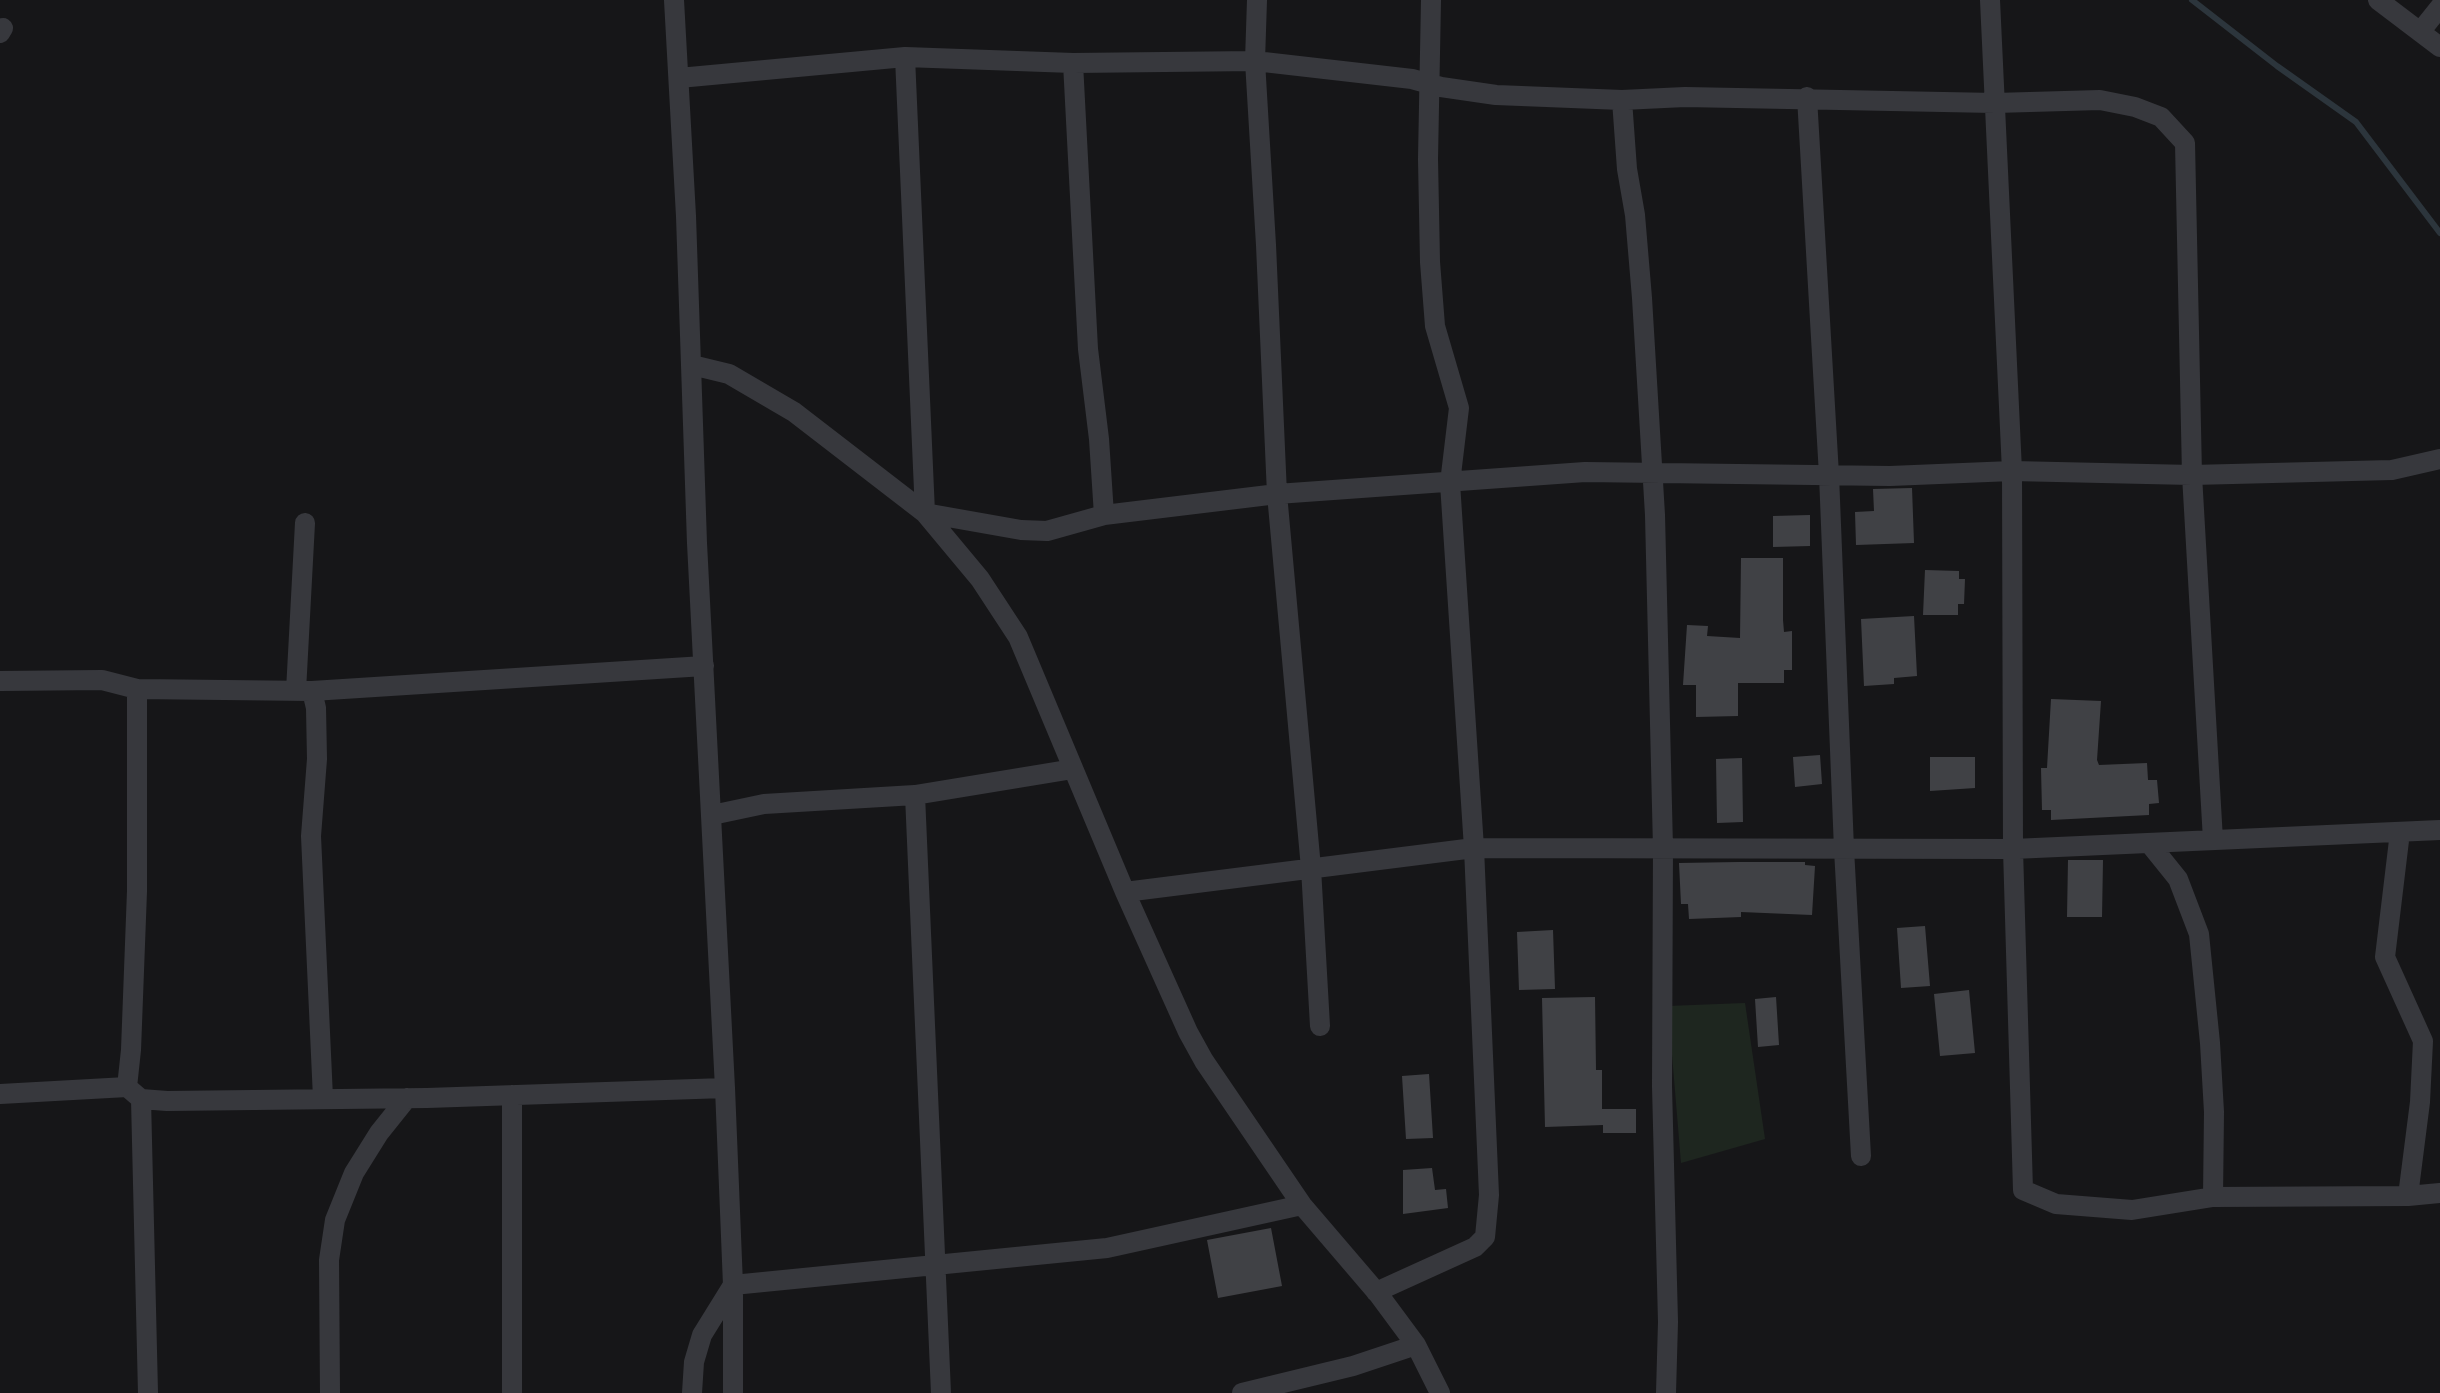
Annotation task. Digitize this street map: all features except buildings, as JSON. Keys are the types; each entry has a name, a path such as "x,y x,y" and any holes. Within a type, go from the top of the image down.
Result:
{"street":[{"path":"674,0 692,365 697,543 725,1088 733,1285 733,1393"},
{"path":"1257,0 1255,61 1277,494 1311,868 1320,1026"},
{"path":"1376,1292 1475,1247 1485,1237 1489,1195 1474,848 1450,483 1459,408 1435,326 1433,300 1428,159 1431,0"},
{"path":"1990,0 2012,471 2013,849 2023,1190 2056,1204 2132,1210 2213,1197 2408,1196 2440,1193"},
{"path":"2378,0 2440,47"},
{"path":"2420,32 2440,7"},
{"path":"679,78 905,57 1073,63 1255,61 1412,79 1496,95 1622,100 1685,97 1995,103 2100,100 2135,107 2161,117 2185,143 2192,475 2213,840"},
{"path":"905,57 925,513"},
{"path":"1073,63 1088,349 1104,515"},
{"path":"1807,97 1829,475 1844,849 1861,1156"},
{"path":"1622,100 1641,284 1655,515 1663,848 1666,1393"},
{"path":"692,365 729,374 794,412 925,513 980,579 1018,637 1125,892 1204,1061 1302,1205 1376,1292 1416,1345 1440,1393"},
{"path":"925,513 1021,530 1047,531 1104,515 1277,494 1585,472 1890,476 2012,471 2192,475 2392,470 2440,459"},
{"path":"305,523 304,691 316,708 317,759 311,836 323,1098"},
{"path":"0,681 102,680 137,689 304,691 704,666"},
{"path":"137,689 137,891 131,1050 148,1393"},
{"path":"712,815 764,804 915,795 1073,769"},
{"path":"915,795 941,1393"},
{"path":"1125,892 1474,848 2013,849 2440,830"},
{"path":"2400,832 2385,957 2423,1041 2420,1102 2408,1196"},
{"path":"2149,843 2178,879 2199,934 2214,1112 2213,1197"},
{"path":"0,1094 134,1093 167,1101 407,1098 725,1088"},
{"path":"512,1095 512,1393"},
{"path":"330,1393 329,1260 335,1220 354,1173 379,1133 407,1098"},
{"path":"733,1285 1107,1248 1302,1205"},
{"path":"692,1393 694,1362 702,1335 733,1285"},
{"path":"1242,1393 1353,1366 1416,1345"}],"shaded area":[{"path":"1745,1003 1765,1139 1681,1163 1668,1006"}],"waterway":[{"path":"2192,0 2356,122 2440,233"}]}
